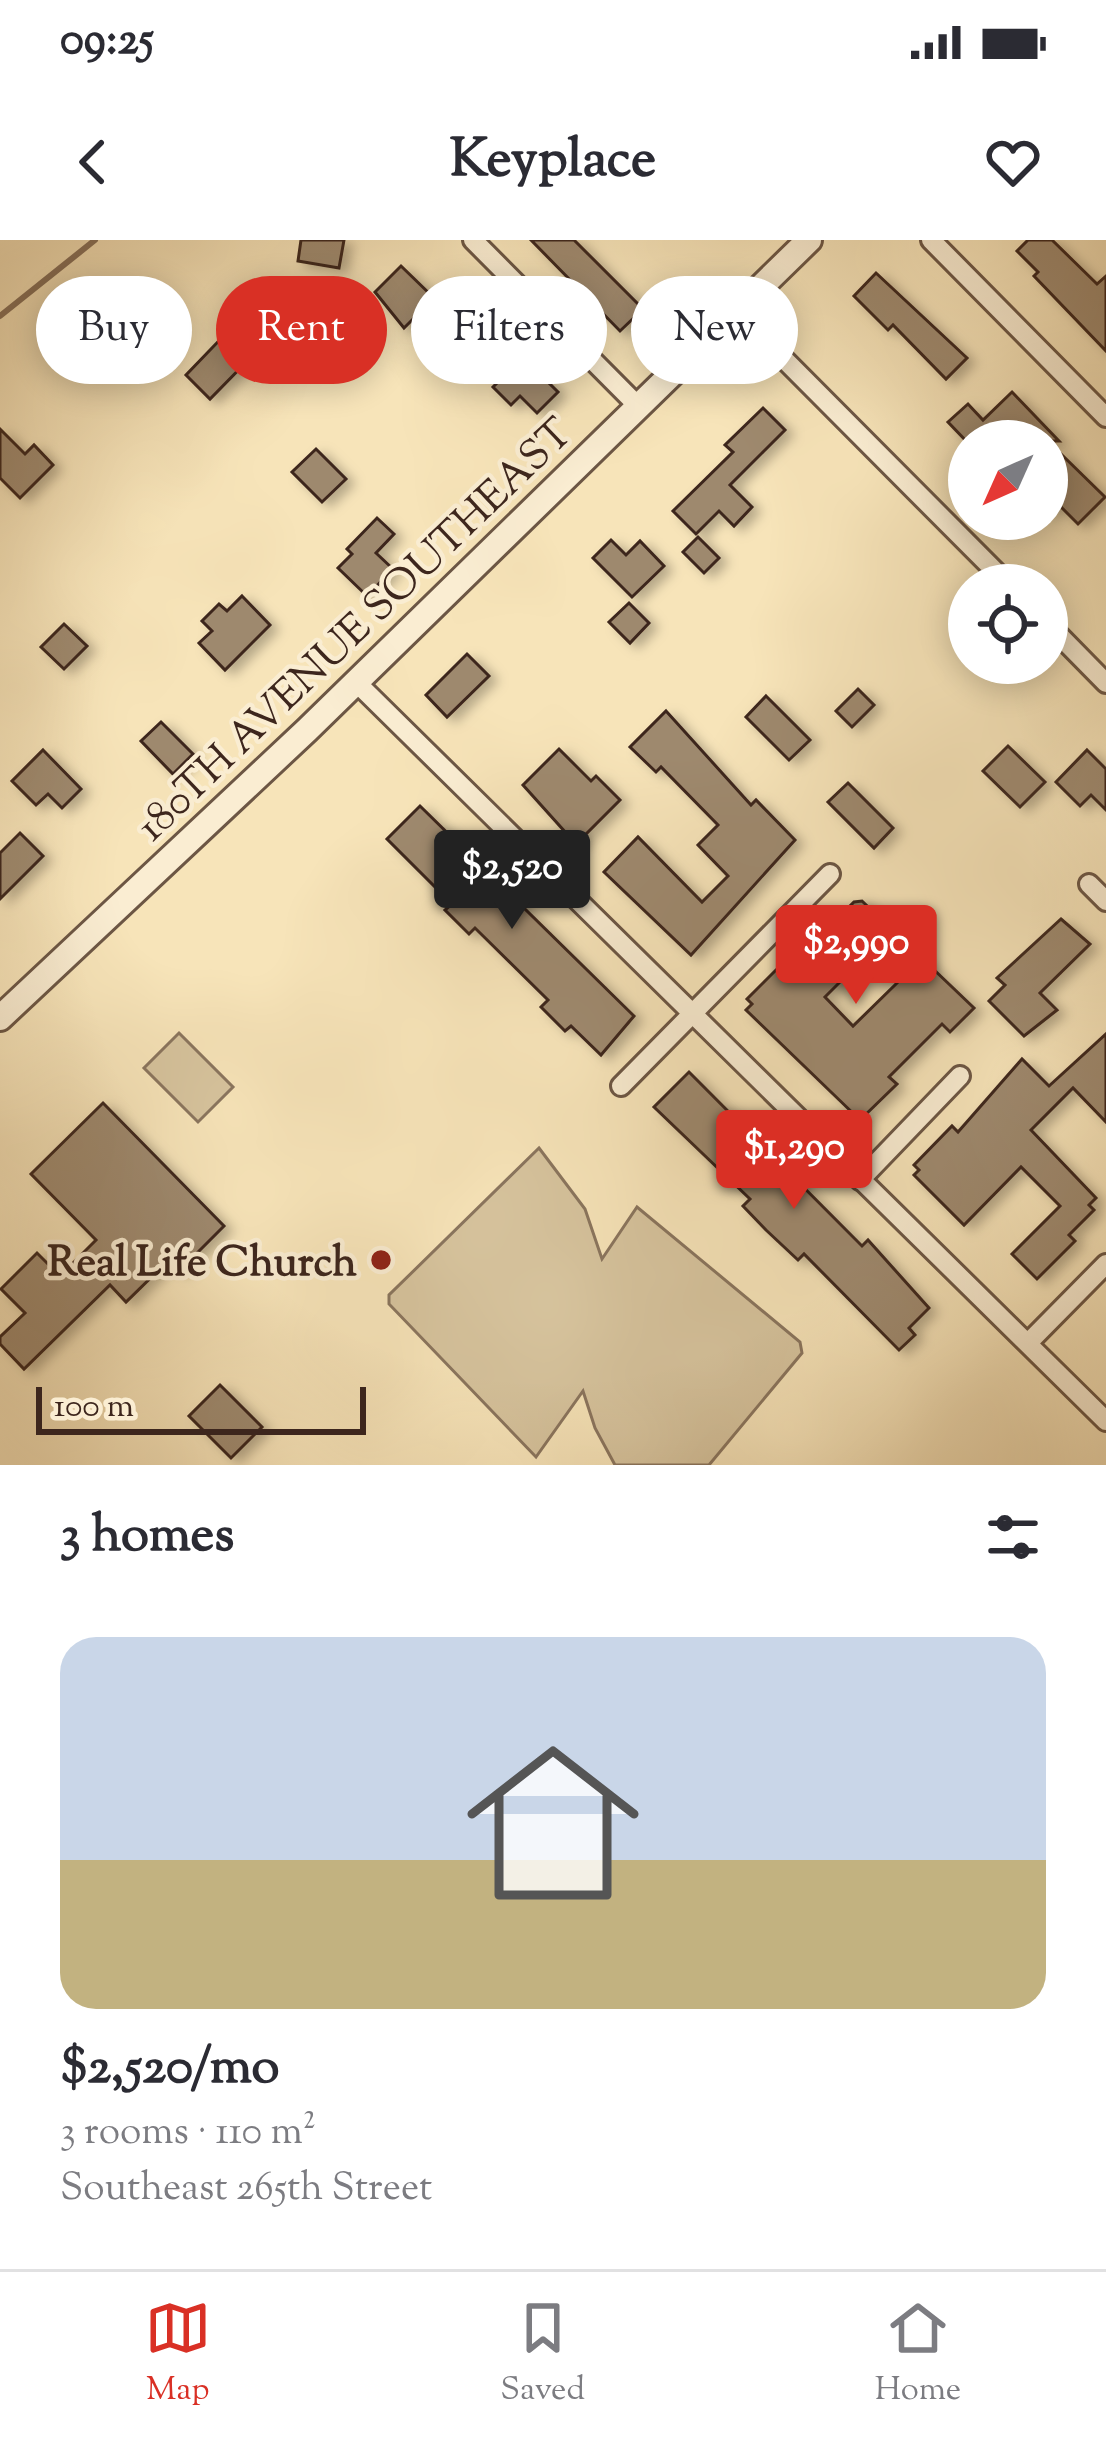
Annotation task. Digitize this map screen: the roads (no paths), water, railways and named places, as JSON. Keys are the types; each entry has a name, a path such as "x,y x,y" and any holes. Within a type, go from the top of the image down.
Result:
{"street":[{"path":"473,240 638,406"},
{"name":"180TH AVENUE SOUTHEAST","path":"771,276 808,240"},
{"path":"931,240 1106,417"},
{"path":"798,373 988,564"},
{"name":"180TH AVENUE SOUTHEAST","path":"0,1018 356,682 661,384"},
{"path":"1068,644 1106,682"},
{"path":"356,682 690,1016 1106,1420"},
{"path":"621,1086 830,874"},
{"path":"1090,884 1106,901"},
{"path":"860,1180 960,1076"},
{"path":"1028,1343 1106,1264"}],"waterway":[{"path":"0,316 95,240"}],"place":[{"name":"Real Life Church","path":"381,1260"}]}
